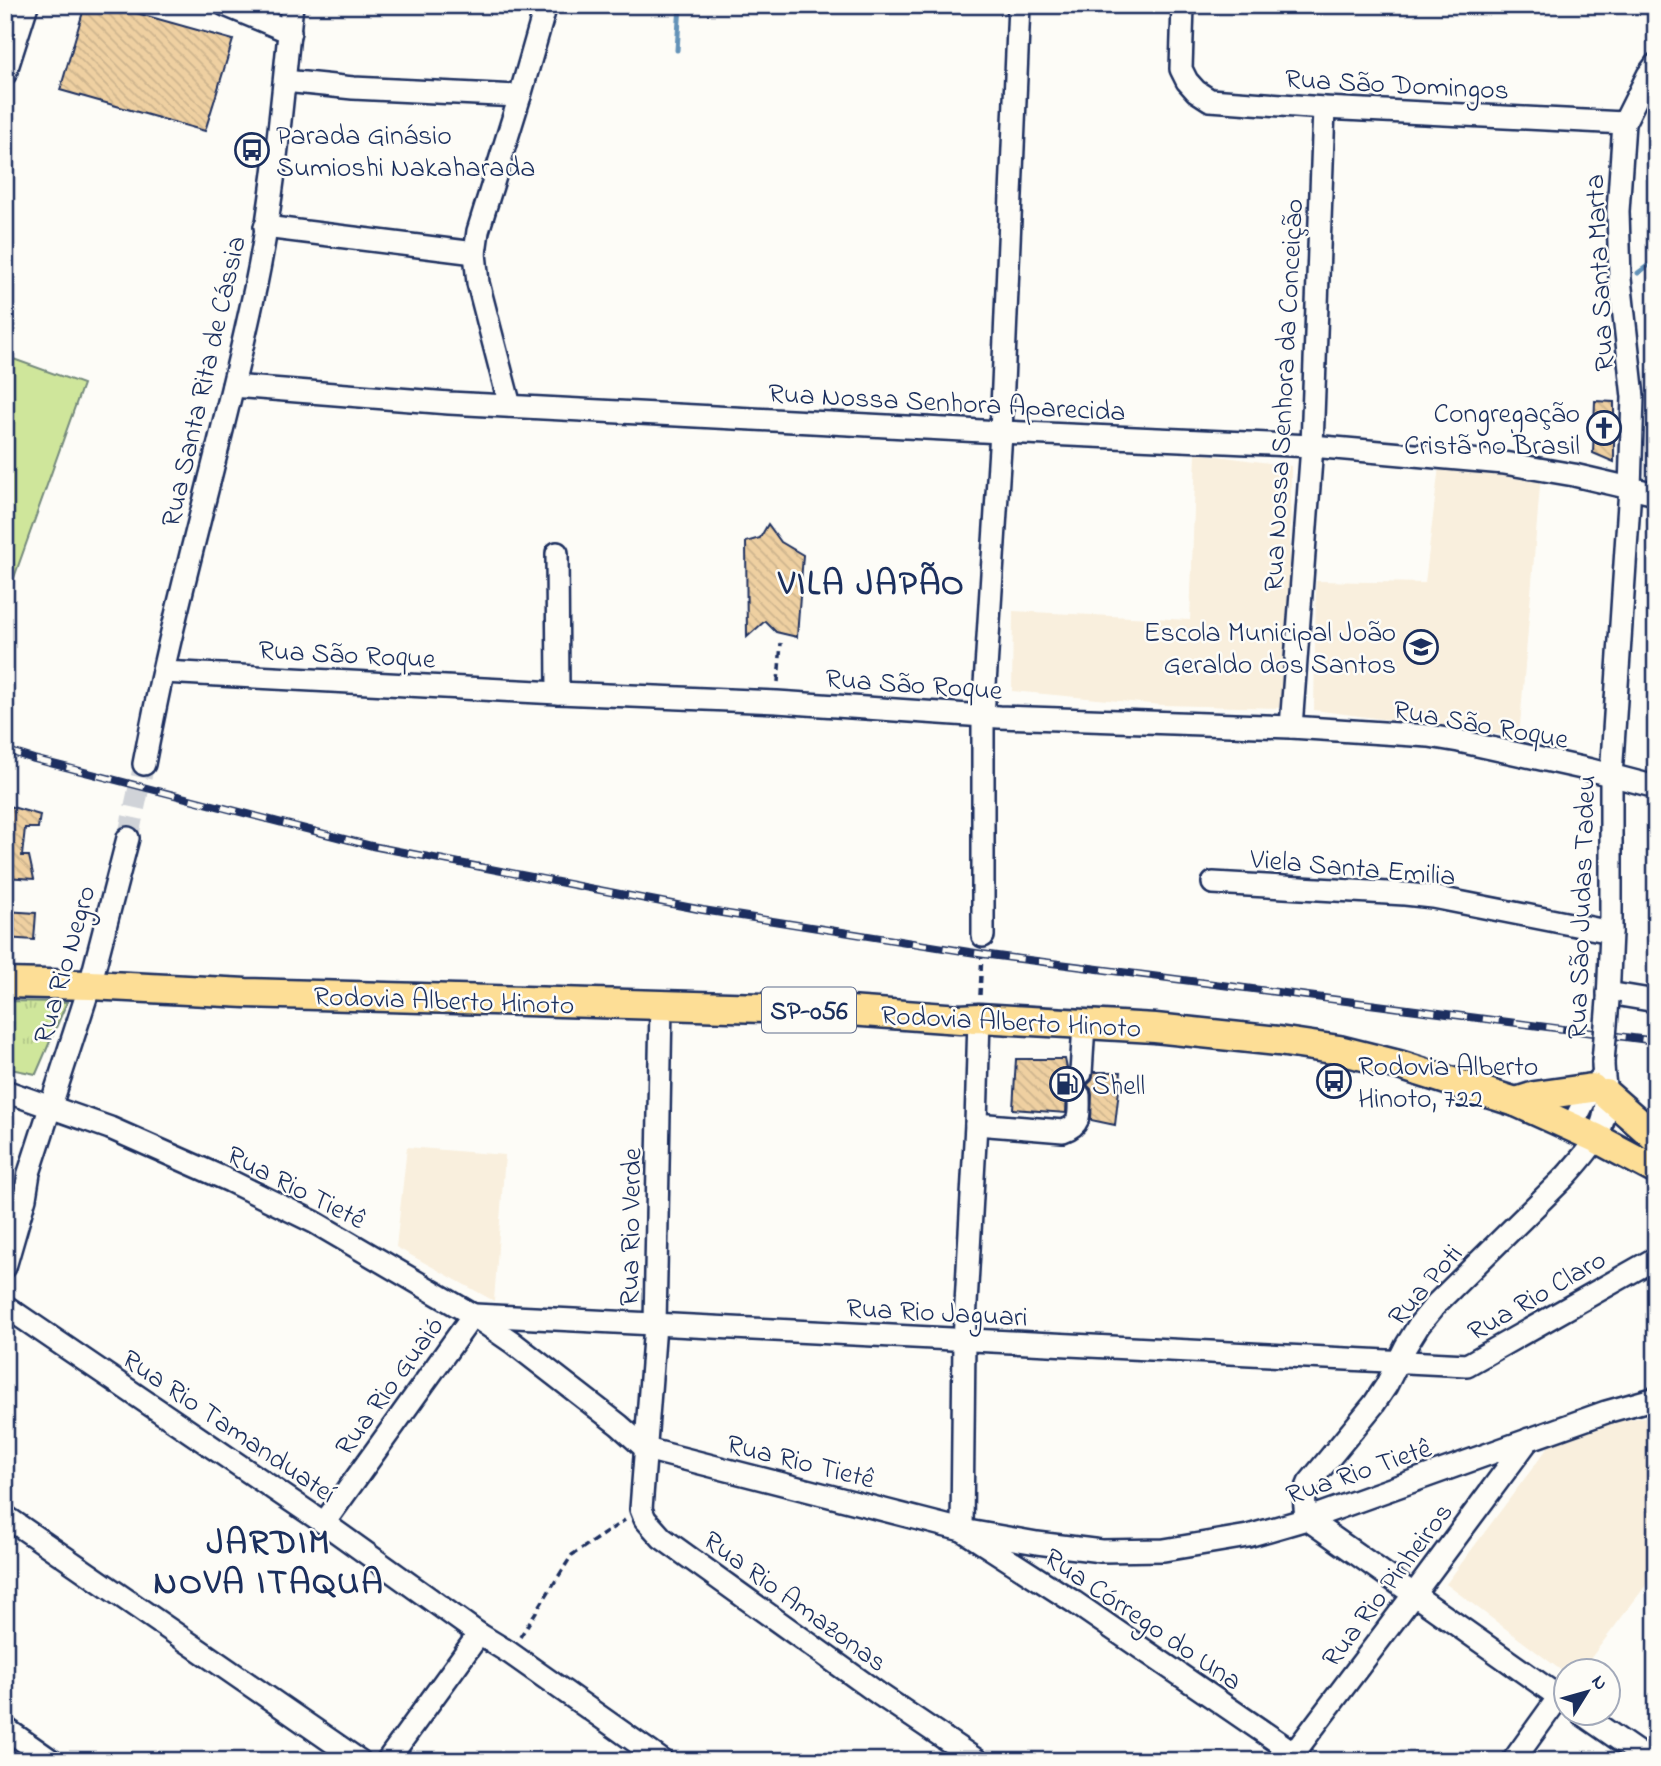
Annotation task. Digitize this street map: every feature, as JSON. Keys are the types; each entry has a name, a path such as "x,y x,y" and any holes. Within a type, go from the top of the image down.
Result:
{"main road":[{"name":"Rodovia Alberto Hinoto","path":"5,983 246,993 835,1010 1084,1024 1279,1041 1339,1050 1399,1065 1516,1102 1584,1132 1656,1170"},
{"path":"1516,1102 1601,1080 1656,1138"}],"street":[{"path":"5,74 27,5"},
{"path":"225,5 290,32"},
{"name":"Rua Santa Rita de Cássia","path":"144,764 163,672 257,281 285,81 292,5"},
{"path":"510,406 478,283 475,253 478,230 546,5"},
{"path":"982,936 983,716 1001,432 1019,5"},
{"name":"Rua São Domingos","path":"1183,5 1181,69 1195,91 1210,100 1624,123"},
{"name":"Rua Santa Marta","path":"1630,488 1633,397 1620,279 1618,212 1624,123 1656,64"},
{"path":"285,81 353,88 520,96"},
{"name":"Rua Nossa Senhora da Conceição","path":"1291,727 1312,446 1324,108"},
{"path":"265,227 475,253"},
{"name":"Rua Nossa Senhora Aparecida","path":"233,386 449,403 1312,446 1504,463 1574,475 1656,494"},
{"name":"Rua São Judas Tadeu","path":"1584,1132 1604,1121 1601,1080 1611,932 1611,776 1630,488"},
{"path":"557,553 558,693"},
{"name":"Rua São Roque","path":"163,672 777,702 983,716 1291,727 1429,736 1656,787"},
{"name":"Rua Rio Negro","path":"5,1267 49,1106 90,985 128,838"},
{"name":"Viela Santa Emilia","path":"1213,883 1433,897 1611,932"},
{"path":"1608,997 1656,1001"},
{"name":"Rua Rio Verde","path":"646,1449 656,1325 661,1006"},
{"path":"962,1530 964,1340 979,1018"},
{"path":"1081,1073 1084,1024"},
{"name":"Rua Rio Tietê","path":"5,1091 110,1128 314,1222 473,1315 512,1342 646,1449 962,1530 1101,1551 1164,1550 1248,1536 1307,1519 1606,1412 1656,1398"},
{"path":"976,1124 1063,1131 1073,1128 1079,1119 1079,1096"},
{"name":"Rua Poti","path":"1307,1519 1304,1493 1309,1483 1374,1404 1419,1325 1437,1303 1581,1159 1584,1132"},
{"name":"Rua Rio Claro","path":"1399,1362 1467,1365 1656,1258"},
{"name":"Rua Rio Tamanduateí","path":"5,1306 324,1523 663,1761"},
{"name":"Rua Rio Jaguari","path":"473,1315 1399,1362"},
{"name":"Rua Rio Guaió","path":"324,1523 473,1315"},
{"name":"Rua Rio Pinheiros","path":"1291,1757 1529,1439"},
{"path":"642,1509 646,1449"},
{"name":"Rua Rio Amazonas","path":"642,1509 645,1520 662,1538 879,1694 978,1761"},
{"path":"5,1516 360,1761"},
{"path":"1307,1519 1552,1692"},
{"name":"Rua Córrego do Una","path":"962,1530 1074,1602 1291,1757"},
{"path":"387,1761 479,1634"},
{"path":"1513,1761 1552,1712"},
{"path":"5,1728 52,1761"},
{"path":"1604,1728 1650,1761"}],"path":[{"path":"777,702 780,643"},
{"path":"979,1018 982,936"},
{"path":"510,1653 572,1555 642,1509"}],"shaded area":[{"path":"1196,453 1291,466 1284,708 1162,705 1012,691 1013,611 1190,620"},
{"name":"Escola Municipal João Geraldo dos Santos","path":"1439,466 1541,474 1519,737 1314,710 1316,581 1425,583"},
{"path":"407,1147 505,1155 494,1301 396,1247"},
{"path":"1656,1415 1656,1572 1591,1658 1552,1658 1552,1664 1446,1584 1549,1446 1598,1424"}],"green space":[{"path":"5,356 83,384 5,603"},
{"path":"5,1001 67,1002 36,1074 5,1068"}],"building":[{"path":"85,5 108,5 233,40 205,131 60,90"},
{"name":"Congregação Cristã no Brasil","path":"1595,401 1614,402 1614,462 1593,453"},
{"path":"768,524 781,542 803,555 797,637 776,632 765,621 747,637 746,542 760,538"},
{"path":"5,805 40,815 38,828 25,828 22,856 29,856 34,879 5,877"},
{"path":"5,911 36,913 34,940 5,938"},
{"path":"1016,1059 1065,1059 1069,1078 1073,1083 1067,1089 1066,1113 1013,1109"},
{"path":"1094,1072 1121,1072 1115,1125 1091,1120 1092,1095 1087,1085"}],"waterway":[{"path":"677,50 680,5"},
{"path":"1638,273 1653,262 1656,226"}],"tunnel":[{"path":"128,838 144,764"}],"railway":[{"path":"5,750 372,846 703,910 982,954 1656,1041"}],"place":[{"name":"Parada Ginásio Sumioshi Nakaharada","path":"252,150"},
{"name":"Congregação Cristã no Brasil","path":"1604,428"},
{"name":"Escola Municipal João Geraldo dos Santos","path":"1421,647"},
{"name":"Rodovia Alberto Hinoto, 722","path":"1334,1081"},
{"name":"Shell","path":"1067,1084"}],"district":[{"name":"VILA JAPÃO","path":"872,582"},
{"name":"JARDIM NOVA ITAQUA","path":"269,1561"}]}
